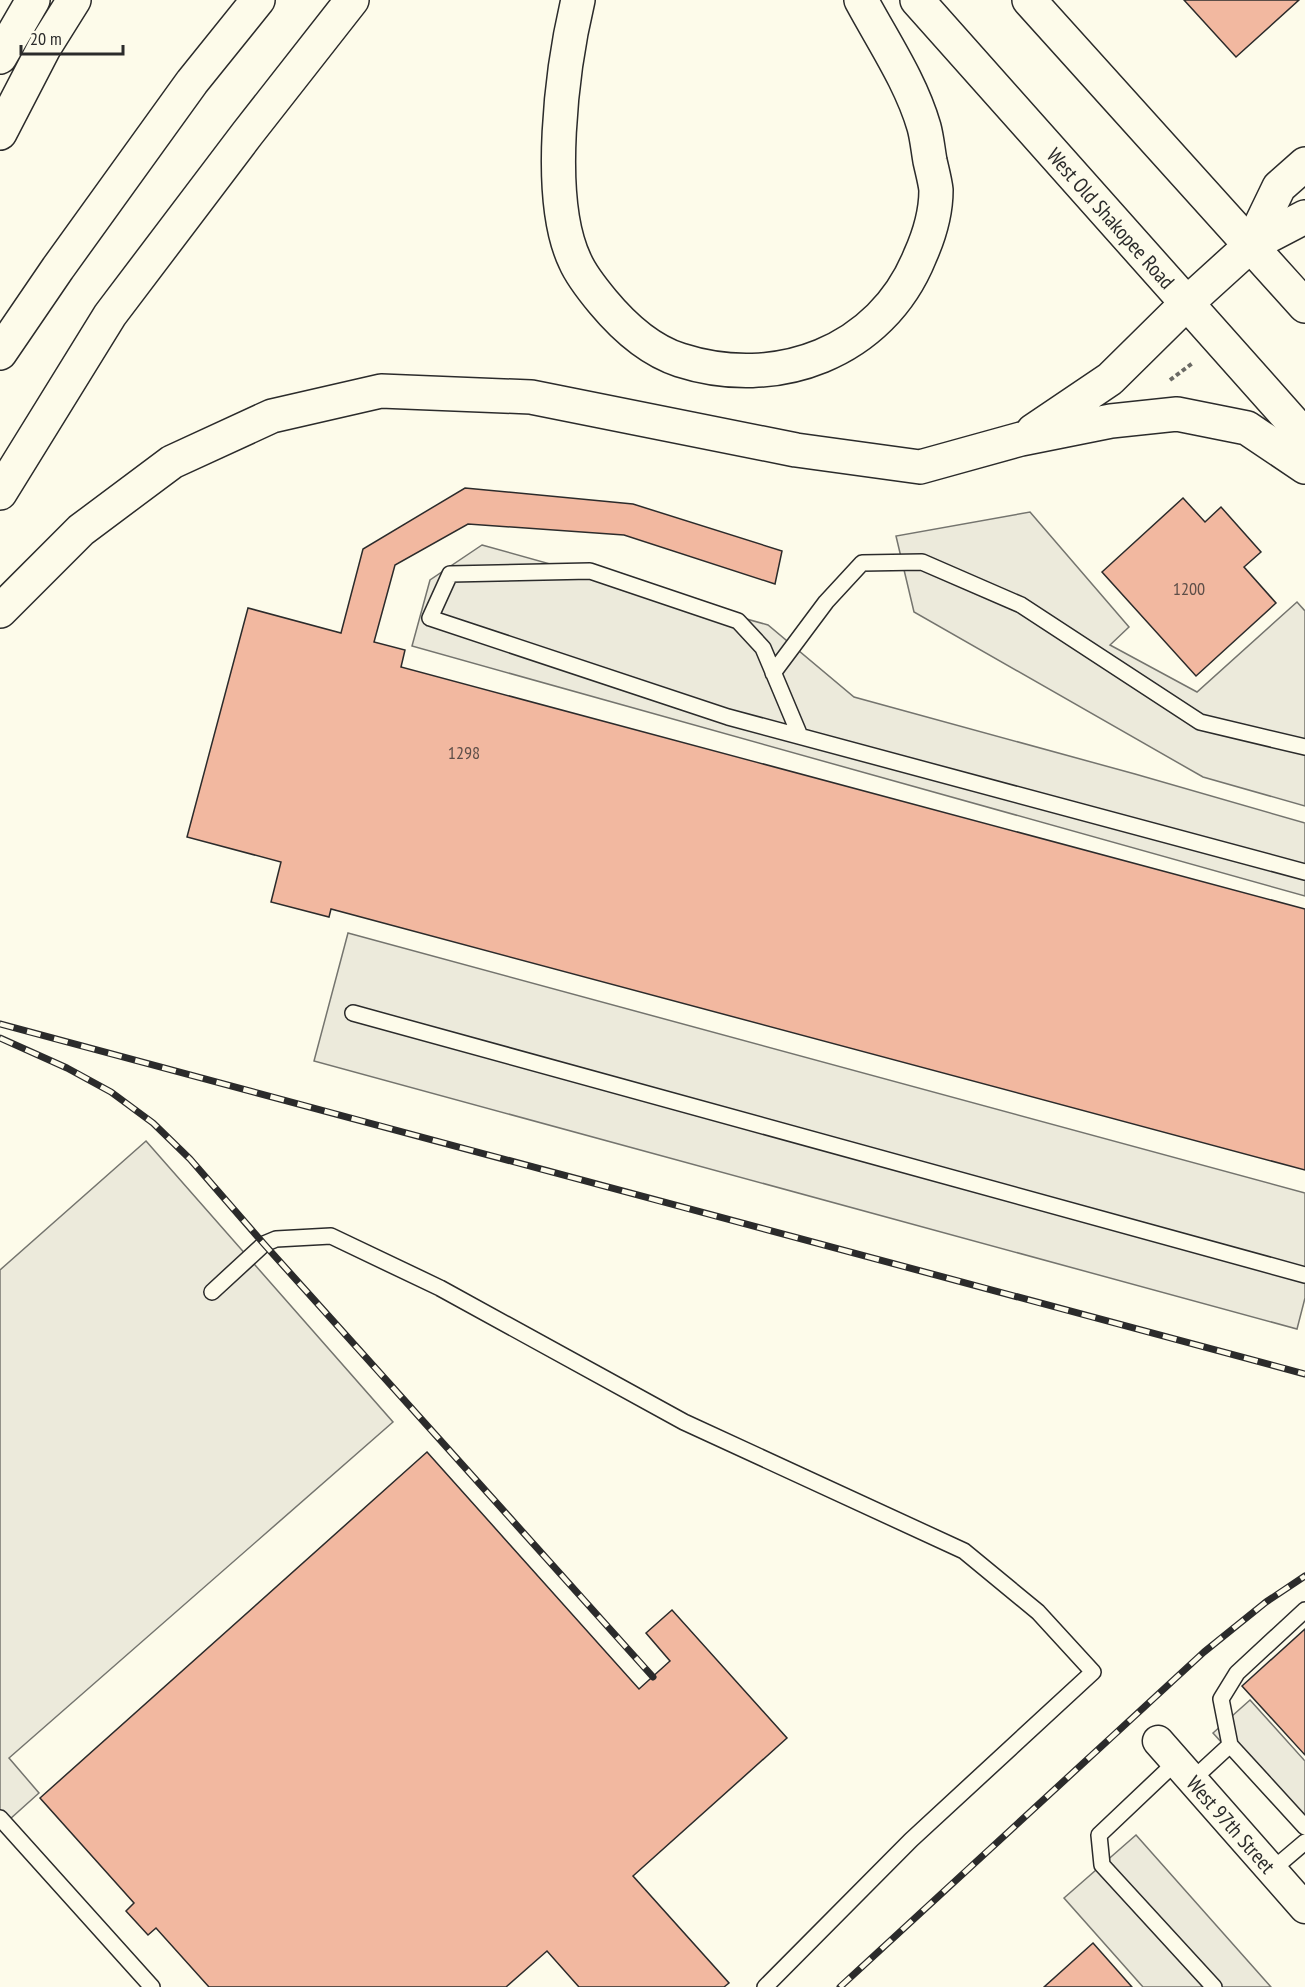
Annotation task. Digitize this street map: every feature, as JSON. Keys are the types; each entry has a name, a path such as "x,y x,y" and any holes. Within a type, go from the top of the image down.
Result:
{"main road":[{"path":"0,57 33,0"},
{"path":"0,133 44,48 74,0"},
{"path":"0,353 58,268 192,82 258,0"},
{"path":"0,493 110,315 352,0"},
{"path":"578,0 563,90 559,157 564,224 575,261 595,292 619,321 648,343 678,359 715,368 752,372 791,366 832,353 862,333 888,309 912,277 929,235 936,190 924,127 904,79 861,0"},
{"name":"West Old Shakopee Road","path":"917,0 1185,304 1305,436"},
{"path":"1029,0 1305,306"},
{"path":"1251,245 1279,187 1305,164"},
{"path":"1021,439 1110,379 1185,304 1251,245 1305,217"},
{"path":"0,612 81,530 172,462 272,416 381,391 531,397 796,450 920,467 1021,439 1111,421 1177,414 1247,428 1305,467"}],"street":[{"name":"West 97th Street","path":"1175,1761 1305,1908"}],"lane":[{"path":"773,673 826,602 861,563 922,562 1021,605 1200,722 1305,747"},
{"path":"800,736 763,648 738,621 590,571 450,573 430,618 728,717 1305,872"},
{"path":"353,1013 1305,1275"},
{"path":"212,1292 264,1244 276,1239 331,1236 440,1288 684,1422 964,1551 1038,1612 1094,1672 911,1839 765,1987"},
{"path":"1305,1610 1237,1673 1221,1699 1230,1745 1305,1827"},
{"path":"1214,1987 1102,1865 1099,1835 1175,1761 1230,1745"},
{"path":"0,1818 152,1987"},
{"path":"1272,1870 1305,1842"}],"path":[{"path":"1171,386 1169,379 1194,362"}],"shaded area":[{"path":"1030,512 1129,627 1110,645 1197,692 1297,602 1305,611 1305,806 1203,777 914,612 896,536"},
{"path":"482,545 768,625 854,697 1305,823 1305,896 412,646 430,580"},
{"path":"348,933 1305,1193 1305,1298 1297,1329 314,1061"},
{"path":"146,1141 393,1422 9,1758 39,1793 0,1828 0,1270"},
{"path":"1250,1700 1305,1761 1305,1834 1213,1733"},
{"path":"1136,1835 1271,1987 1143,1987 1064,1898"}],"building":[{"path":"1184,0 1299,0 1236,57"},
{"path":"465,488 633,504 782,551 775,584 624,535 468,524 395,565 374,642 405,650 401,667 1305,909 1305,1170 331,909 329,917 271,902 281,862 187,837 248,608 341,633 363,549"},
{"path":"1183,498 1205,522 1221,507 1261,552 1244,567 1276,603 1196,676 1102,572"},
{"path":"427,1452 639,1689 670,1661 646,1633 672,1610 787,1738 633,1876 729,1983 724,1987 579,1987 547,1951 506,1987 209,1987 156,1928 148,1935 126,1911 134,1903 40,1798"},
{"path":"1305,1629 1305,1755 1242,1686"},
{"path":"1093,1943 1132,1987 1044,1987"}],"railway":[{"path":"0,1024 1305,1374"},
{"path":"0,1038 67,1068 111,1092 153,1123 190,1159 653,1677"},
{"path":"840,1987 1204,1652 1266,1602 1305,1576"}]}
